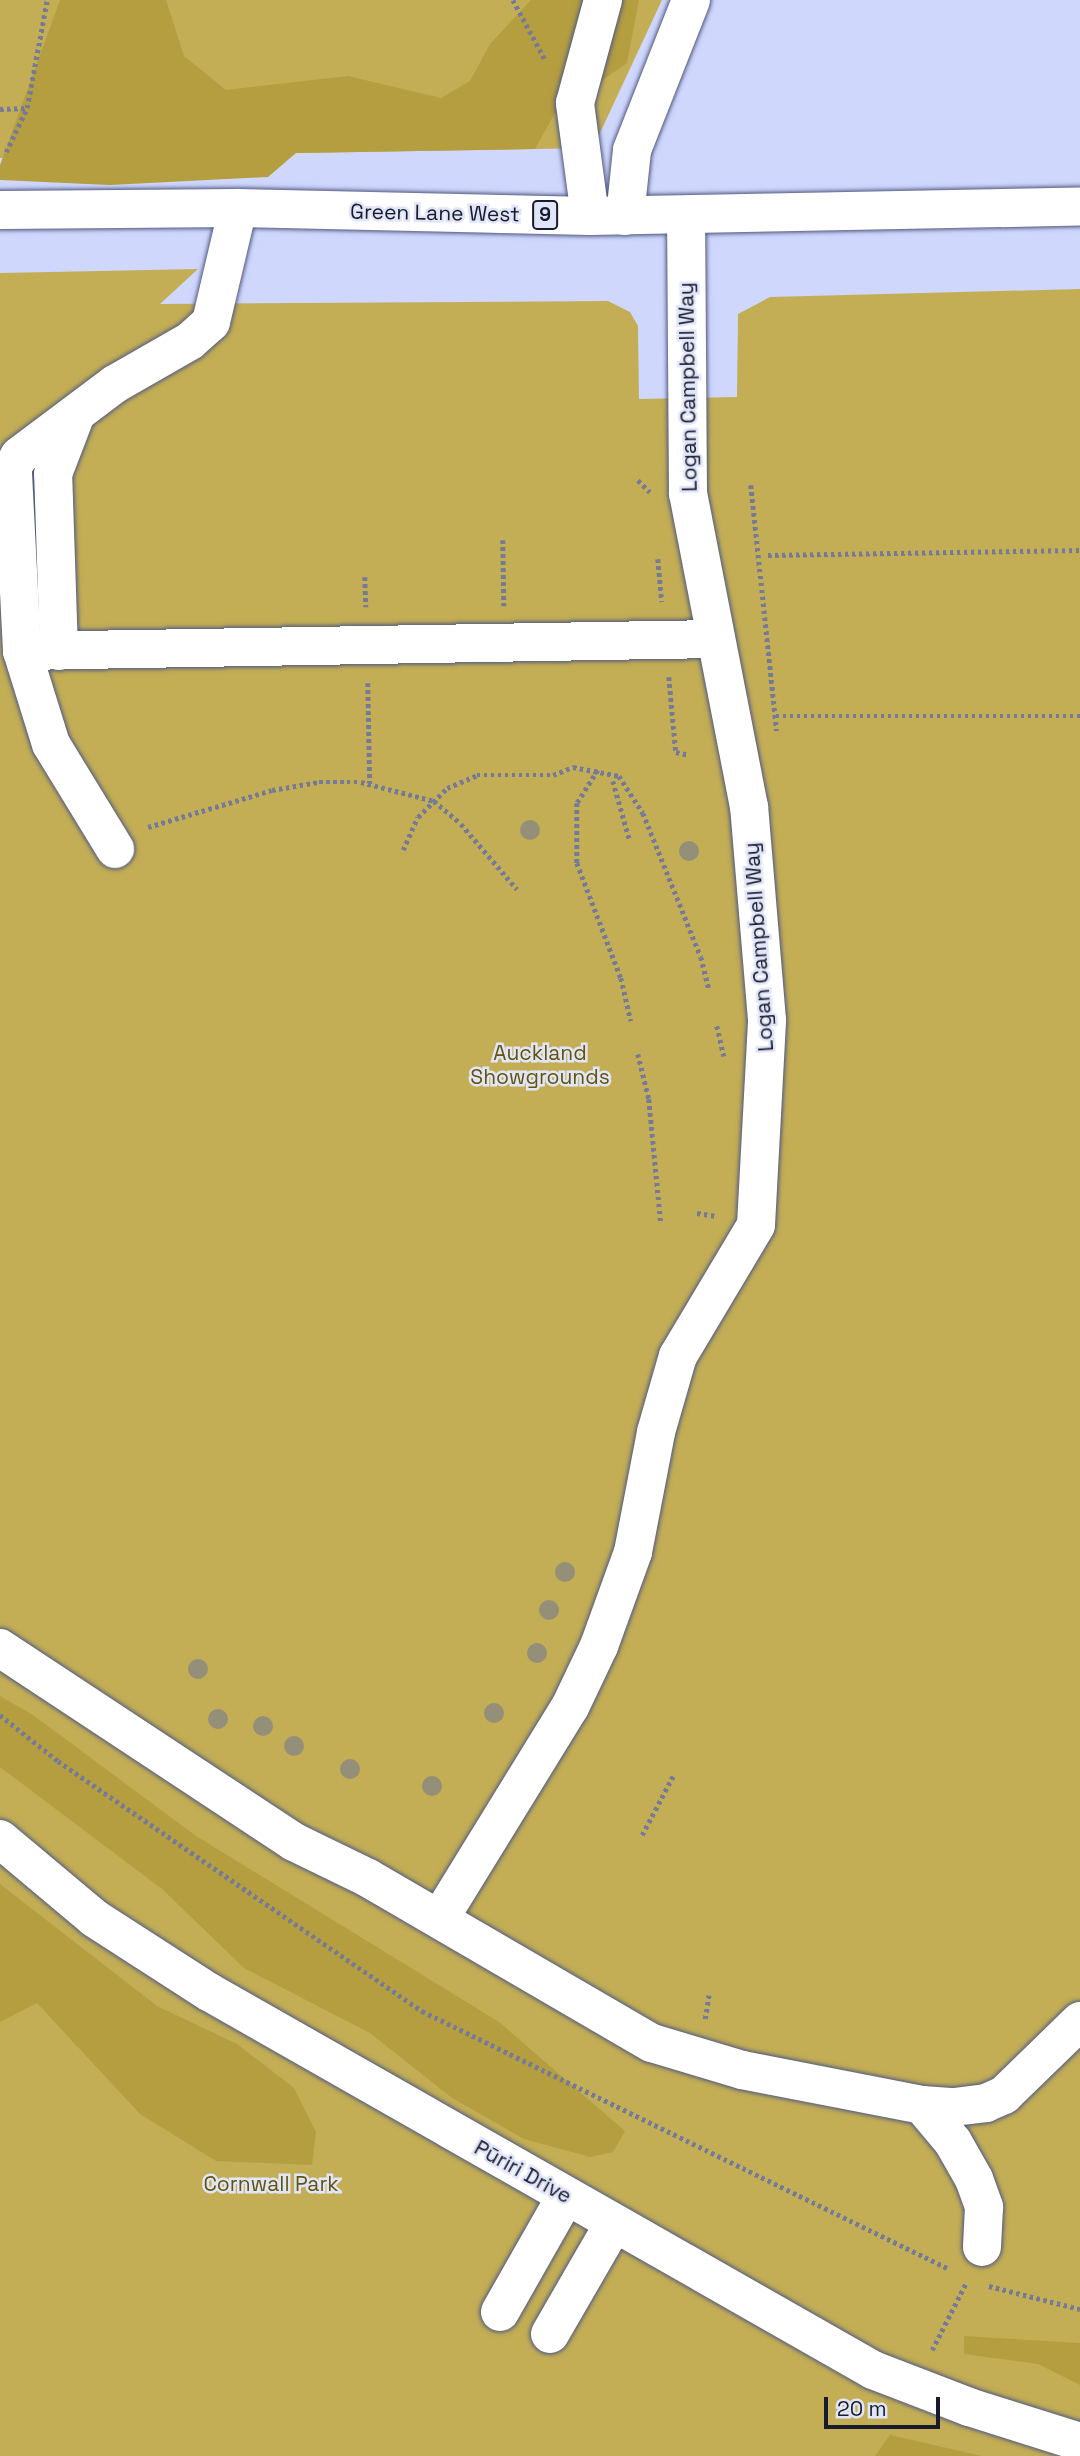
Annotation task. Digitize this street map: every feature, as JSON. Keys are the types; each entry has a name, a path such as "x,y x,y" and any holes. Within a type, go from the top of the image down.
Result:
{"street":[{"path":"603,0 575,103 607,216"},
{"path":"607,216 691,0"},
{"name":"Green Lane West","path":"0,210 237,208 607,216 1080,206"},
{"path":"115,849 51,744 22,651 6,480 19,456 115,384 190,341 211,322 237,208"},
{"name":"Logan Campbell Way","path":"440,1918 536,1762 593,1658 633,1552 656,1433 678,1356 756,1225 767,1020 749,807 688,495 687,215"},
{"path":"59,650 53,474 76,414"},
{"path":"22,651 716,639"},
{"path":"0,1648 294,1842 440,1918 652,2043 742,2070 922,2105 975,2104 1004,2095 1080,2021"},
{"name":"Pūriri Drive","path":"0,1839 94,1918 209,1992 873,2370 969,2407 1080,2441"},
{"path":"922,2105 953,2142 974,2179 984,2207 975,2262"},
{"path":"500,2312 565,2196"},
{"path":"550,2334 614,2223"}],"path":[{"path":"6,152 27,108 47,0"},
{"path":"513,0 561,88 575,103"},
{"path":"0,109 27,108"},
{"path":"751,485 778,737"},
{"path":"503,540 505,642"},
{"path":"768,555 1080,550"},
{"path":"776,716 1080,716"},
{"path":"370,734 370,783"},
{"path":"403,850 418,817 447,788 477,775 553,775 573,766 619,776 643,813 701,957 709,990"},
{"path":"598,770 577,803 577,863 621,978 631,1021"},
{"path":"115,849 147,827 272,790 319,782 370,783 434,801 469,832 517,889"},
{"path":"613,782 630,841"},
{"path":"638,1054 649,1099 661,1224"},
{"path":"697,1213 716,1214 717,1220"},
{"path":"0,1715 58,1761 422,2011 1080,2309"},
{"path":"642,1835 674,1774"},
{"path":"928,2357 975,2262"}],"green space":[{"path":"0,0 662,0 593,148 0,158"},
{"name":"Auckland Showgrounds","path":"198,269 160,304 608,301 630,312 638,326 639,399 737,397 738,314 770,297 1080,289 1080,2456 0,2456 0,273"}],"shaded area":[{"path":"60,0 166,0 184,56 226,90 348,76 441,98 470,81 490,44 531,0 639,0 627,63 555,113 535,149 296,153 268,177 110,185 0,180 0,165"},
{"path":"0,1696 33,1715 196,1836 499,2022 625,2131 613,2152 590,2157 524,2139 452,2098 370,2033 244,1968 162,1889 0,1767"},
{"path":"0,1884 157,2006 237,2044 294,2088 316,2132 312,2165 216,2161 140,2114 37,2003 0,2022"},
{"path":"964,2336 1080,2343 1080,2385 1038,2364 964,2354"},
{"path":"890,2435 982,2456 875,2456"}],"park label":[{"name":"Cornwall Park","path":"271,2184"}]}
